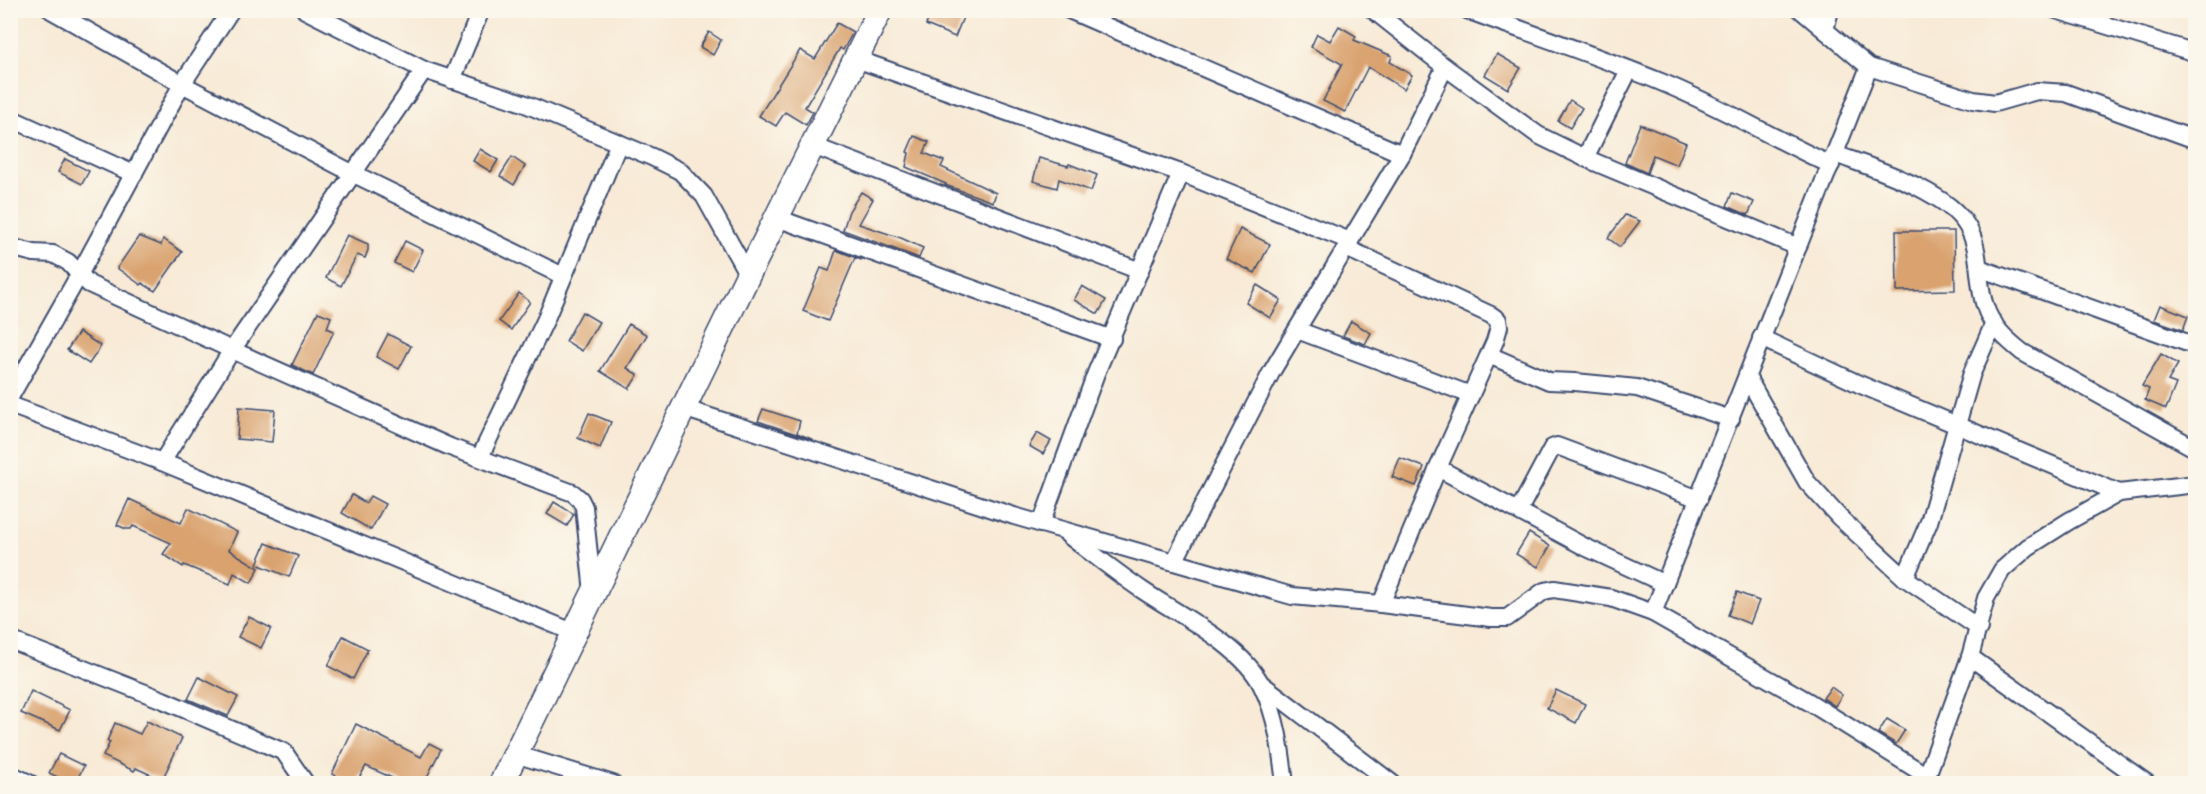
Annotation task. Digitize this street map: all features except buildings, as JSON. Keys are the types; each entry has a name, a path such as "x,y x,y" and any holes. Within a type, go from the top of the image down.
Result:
{"street":[{"path":"51,10 182,84 352,173 564,276"},
{"path":"10,397 182,84 231,10"},
{"path":"305,10 424,70 523,103 680,171 704,196 748,275"},
{"path":"452,80 481,10"},
{"path":"501,783 748,275 880,10"},
{"path":"1069,10 1402,154"},
{"path":"1373,10 1445,67 1538,135 1585,158 1798,247"},
{"path":"1467,10 1661,82 1730,114 1793,148 1909,182 1954,210 1966,223 1974,238 1985,307 2001,334 2022,352 2196,449"},
{"path":"1801,10 1869,67 1973,100 1995,103 2037,92 2066,93 2196,140"},
{"path":"1824,30 1830,10"},
{"path":"2056,10 2196,53"},
{"path":"856,58 1181,173 1348,244 1498,320 1499,327 1489,355 1438,468 1381,604"},
{"path":"1174,562 1272,371 1402,154 1445,67"},
{"path":"1653,614 1869,67"},
{"path":"162,462 232,350 424,70"},
{"path":"1585,158 1629,70"},
{"path":"10,118 134,174"},
{"path":"480,457 564,276 619,143"},
{"path":"813,146 1140,271"},
{"path":"1041,524 1096,373 1181,173"},
{"path":"777,218 1112,339"},
{"path":"10,247 34,253 53,254 68,262 89,284 232,350 450,447 573,492 584,507 593,597"},
{"path":"1979,268 2196,346"},
{"path":"1905,578 1929,522 1972,373 1994,323"},
{"path":"1297,330 1471,395"},
{"path":"1761,338 1859,384 2119,494"},
{"path":"1489,355 1549,381 1637,388 1731,418"},
{"path":"1747,377 1807,482 1839,517 1905,578 1978,628"},
{"path":"10,405 162,462 575,633"},
{"path":"683,408 1060,530 1292,596 1381,604 1491,618 1507,618 1544,591 1554,590 1611,598 1653,614 1809,702 1925,780 1970,657 1986,598 2002,570 2028,547 2058,527 2119,494 2196,484"},
{"path":"1519,510 1551,448 1557,446 1700,499"},
{"path":"1438,468 1585,547 1665,584"},
{"path":"1060,530 1142,590 1204,630 1239,657 1262,685 1393,783"},
{"path":"10,640 163,700 284,752 306,783"},
{"path":"1970,657 2148,783"},
{"path":"1262,685 1277,725 1285,783"},
{"path":"515,754 613,783"},
{"path":"10,774 31,783"}]}
